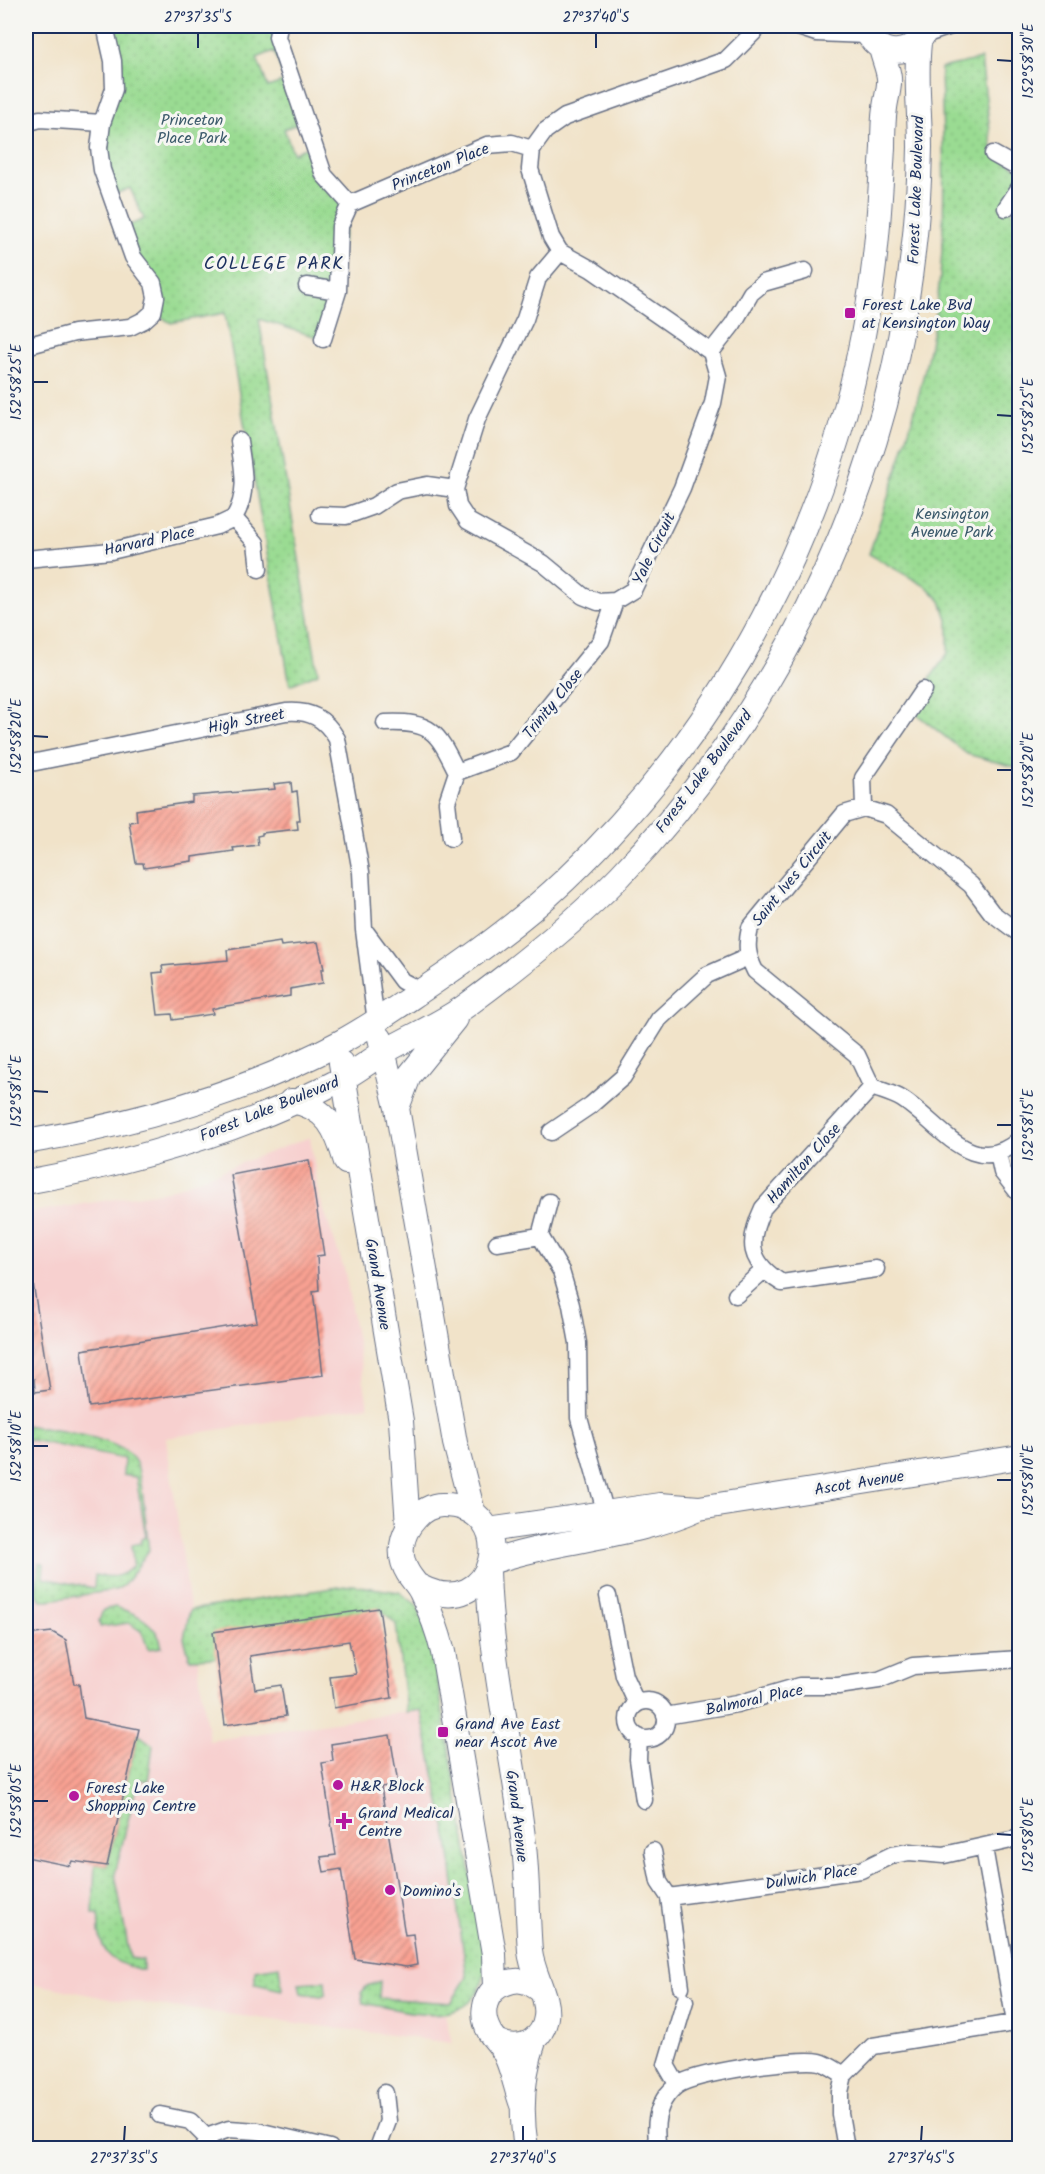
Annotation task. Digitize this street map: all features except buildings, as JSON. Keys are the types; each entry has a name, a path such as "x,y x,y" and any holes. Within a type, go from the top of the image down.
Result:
{"street":[{"path":"26,346 74,333 130,327 153,312 156,297 153,282 133,256 102,170 99,148 102,123 114,89 113,62 105,26"},
{"path":"279,26 277,37 324,175 351,204 340,226 338,291 322,339"},
{"path":"760,26 726,60 566,117 545,131 532,149 530,169 551,237 560,252 591,269 711,352 734,324 751,293 763,283 805,271"},
{"path":"795,26 816,33 871,36 901,52 924,34 951,26"},
{"name":"Forest Lake Boulevard","path":"26,1182 79,1172 157,1151 291,1101 344,1077 464,1007 558,933 601,893 680,807 750,711 801,622 840,536 870,452 893,373 912,282 918,218 924,34"},
{"name":"Forest Lake Boulevard","path":"26,1142 72,1134 179,1109 251,1083 338,1044 376,1022 477,953 563,882 638,803 684,746 762,624 799,546 832,460 859,361 877,253 885,107 889,80 871,36"},
{"path":"26,123 40,119 102,123"},
{"name":"Princeton Place","path":"351,204 487,145 512,143 532,149"},
{"path":"993,154 1020,169"},
{"path":"1006,208 1020,187"},
{"path":"560,252 538,278 525,319 477,419 455,489 458,506 468,521 543,563 584,596 598,602 615,601"},
{"path":"307,286 338,291"},
{"name":"Yale Circuit","path":"615,601 633,590 682,488 713,403 718,376 711,352"},
{"path":"239,441 245,484 242,504 234,518 256,543 259,569"},
{"path":"320,515 346,516 374,506 397,490 427,485 455,489"},
{"name":"Harvard Place","path":"26,559 111,550 217,526 234,518"},
{"name":"Trinity Close","path":"457,772 511,752 601,641 615,601"},
{"path":"923,690 863,778 864,807 886,815 971,885 992,913 1020,934"},
{"name":"High Street","path":"26,764 286,712 300,710 314,714 328,725 337,739 361,872 364,930 376,1022"},
{"path":"385,723 413,722 439,736 457,772 447,802 450,838"},
{"name":"Saint Ives Circuit","path":"748,957 747,944 750,928 844,814 864,807"},
{"path":"364,930 402,981 421,991"},
{"path":"551,1132 591,1105 623,1077 659,1019 707,975 748,957 755,971 857,1055 872,1087 902,1099 964,1149 978,1155 998,1154 1020,1139"},
{"path":"397,1108 409,1076 464,1007"},
{"name":"Grand Avenue","path":"376,1022 397,1108 455,1443 481,1521 493,1546 489,1566 489,1622 523,1839 531,1956 546,2004 546,2019 535,2038 529,2056 522,2105 525,2148"},
{"name":"Grand Avenue","path":"338,1044 402,1421 408,1526 402,1544 403,1563 419,1586 436,1625 443,1652 494,1954 495,1988 486,2001 484,2016 489,2032 499,2042 506,2057 522,2105"},
{"name":"Hamilton Close","path":"763,1271 752,1249 753,1230 763,1208 872,1087"},
{"path":"291,1101 310,1106 336,1130 350,1178 362,1182"},
{"path":"998,1154 1002,1172 1020,1195"},
{"path":"549,1202 540,1236 561,1271 571,1305 578,1343 579,1418 609,1523"},
{"path":"497,1243 540,1236"},
{"path":"736,1295 763,1271 782,1283 876,1269"},
{"name":"Ascot Avenue","path":"489,1566 526,1550 660,1505 699,1508 1020,1456"},
{"path":"408,1526 420,1512 438,1505 456,1505 481,1521"},
{"name":"Ascot Avenue","path":"481,1521 609,1523"},
{"path":"419,1586 433,1593 449,1595 465,1592 478,1583 489,1566"},
{"path":"608,1596 624,1676 637,1704"},
{"name":"Balmoral Place","path":"665,1716 737,1704 799,1686 838,1686 879,1680 913,1666 1020,1659"},
{"path":"642,1701 654,1702 665,1716 665,1725 658,1735 651,1739 639,1737 631,1731 628,1721 630,1711 637,1704 642,1701"},
{"path":"639,1737 638,1759 644,1800"},
{"name":"Dulwich Place","path":"669,1897 861,1870 892,1855 909,1852 944,1855 984,1848 1020,1838"},
{"path":"846,2148 840,2114 840,2092 844,2075 873,2046 1017,2022 984,1848"},
{"path":"653,1851 659,1882 669,1897 683,1994 666,2065 677,2084"},
{"path":"495,1988 519,1980 532,1983 540,1990"},
{"path":"499,2042 518,2047 535,2038"},
{"path":"658,2148 655,2132 658,2109 677,2084 720,2070 799,2062 819,2062 844,2075"},
{"path":"378,2148 388,2121 385,2093"},
{"path":"160,2115 190,2121 206,2144 217,2132 241,2129 330,2148"}],"shaded area":[{"path":"310,1137 320,1199 345,1272 368,1406 166,1438 209,1741 421,1709 448,1841 467,1977 445,2014 452,2043 110,1999 26,1982 26,1213 167,1191"}],"green space":[{"name":"Princeton Place Park","path":"105,26 193,26 197,36 225,26 279,26 324,175 350,204 323,339 259,319 318,673 290,685 225,313 171,323 153,312 156,297 102,170 114,89","holes":["274,51 285,81 268,87 257,58","300,123 310,146 293,153 284,129","130,188 144,219 128,226 115,194"]},
{"name":"Kensington Avenue Park","path":"981,59 993,154 1019,169 1019,187 1006,207 1015,215 1020,262 1019,768 967,754 909,708 948,653 948,622 941,601 927,587 869,554 901,458 919,394 938,295 943,210 941,68"},
{"path":"26,1425 103,1441 129,1454 136,1463 149,1550 123,1586 115,1590 49,1600 41,1600 36,1592 39,1563 44,1564 43,1578 94,1588 95,1575 116,1576 133,1566 132,1545 141,1543 141,1539 146,1537 136,1477 123,1475 124,1459 26,1439"},
{"path":"352,1585 399,1592 417,1605 431,1643 486,1963 481,1986 471,2001 457,2010 441,2013 402,2011 363,2003 361,1993 367,1986 380,1981 379,1998 451,2003 467,1977 448,1841 421,1710 406,1712 396,1624 379,1608 217,1658 190,1659 184,1638 190,1610"},
{"path":"115,1607 131,1612 151,1625 162,1647 148,1649 142,1632 129,1623 100,1627 99,1621 103,1610"},
{"path":"138,1734 153,1745 148,1781 138,1779 115,1874 130,1958 143,1960 143,1970 121,1964 107,1953 100,1937 99,1914 93,1914 95,1864 107,1866"},
{"path":"279,1966 282,1990 255,1984 255,1970"},
{"path":"325,1981 326,1994 321,1996 301,1993 299,1983"}],"place":[{"name":"Forest Lake Bvd at Kensington Way","path":"850,313"},
{"name":"Grand Ave East near Ascot Ave","path":"443,1732"},
{"name":"H&R Block","path":"338,1785"},
{"name":"Forest Lake Shopping Centre","path":"74,1796"},
{"name":"Grand Medical Centre","path":"344,1821"},
{"name":"Domino's","path":"390,1890"}],"district":[{"name":"COLLEGE PARK","path":"274,263"}]}
